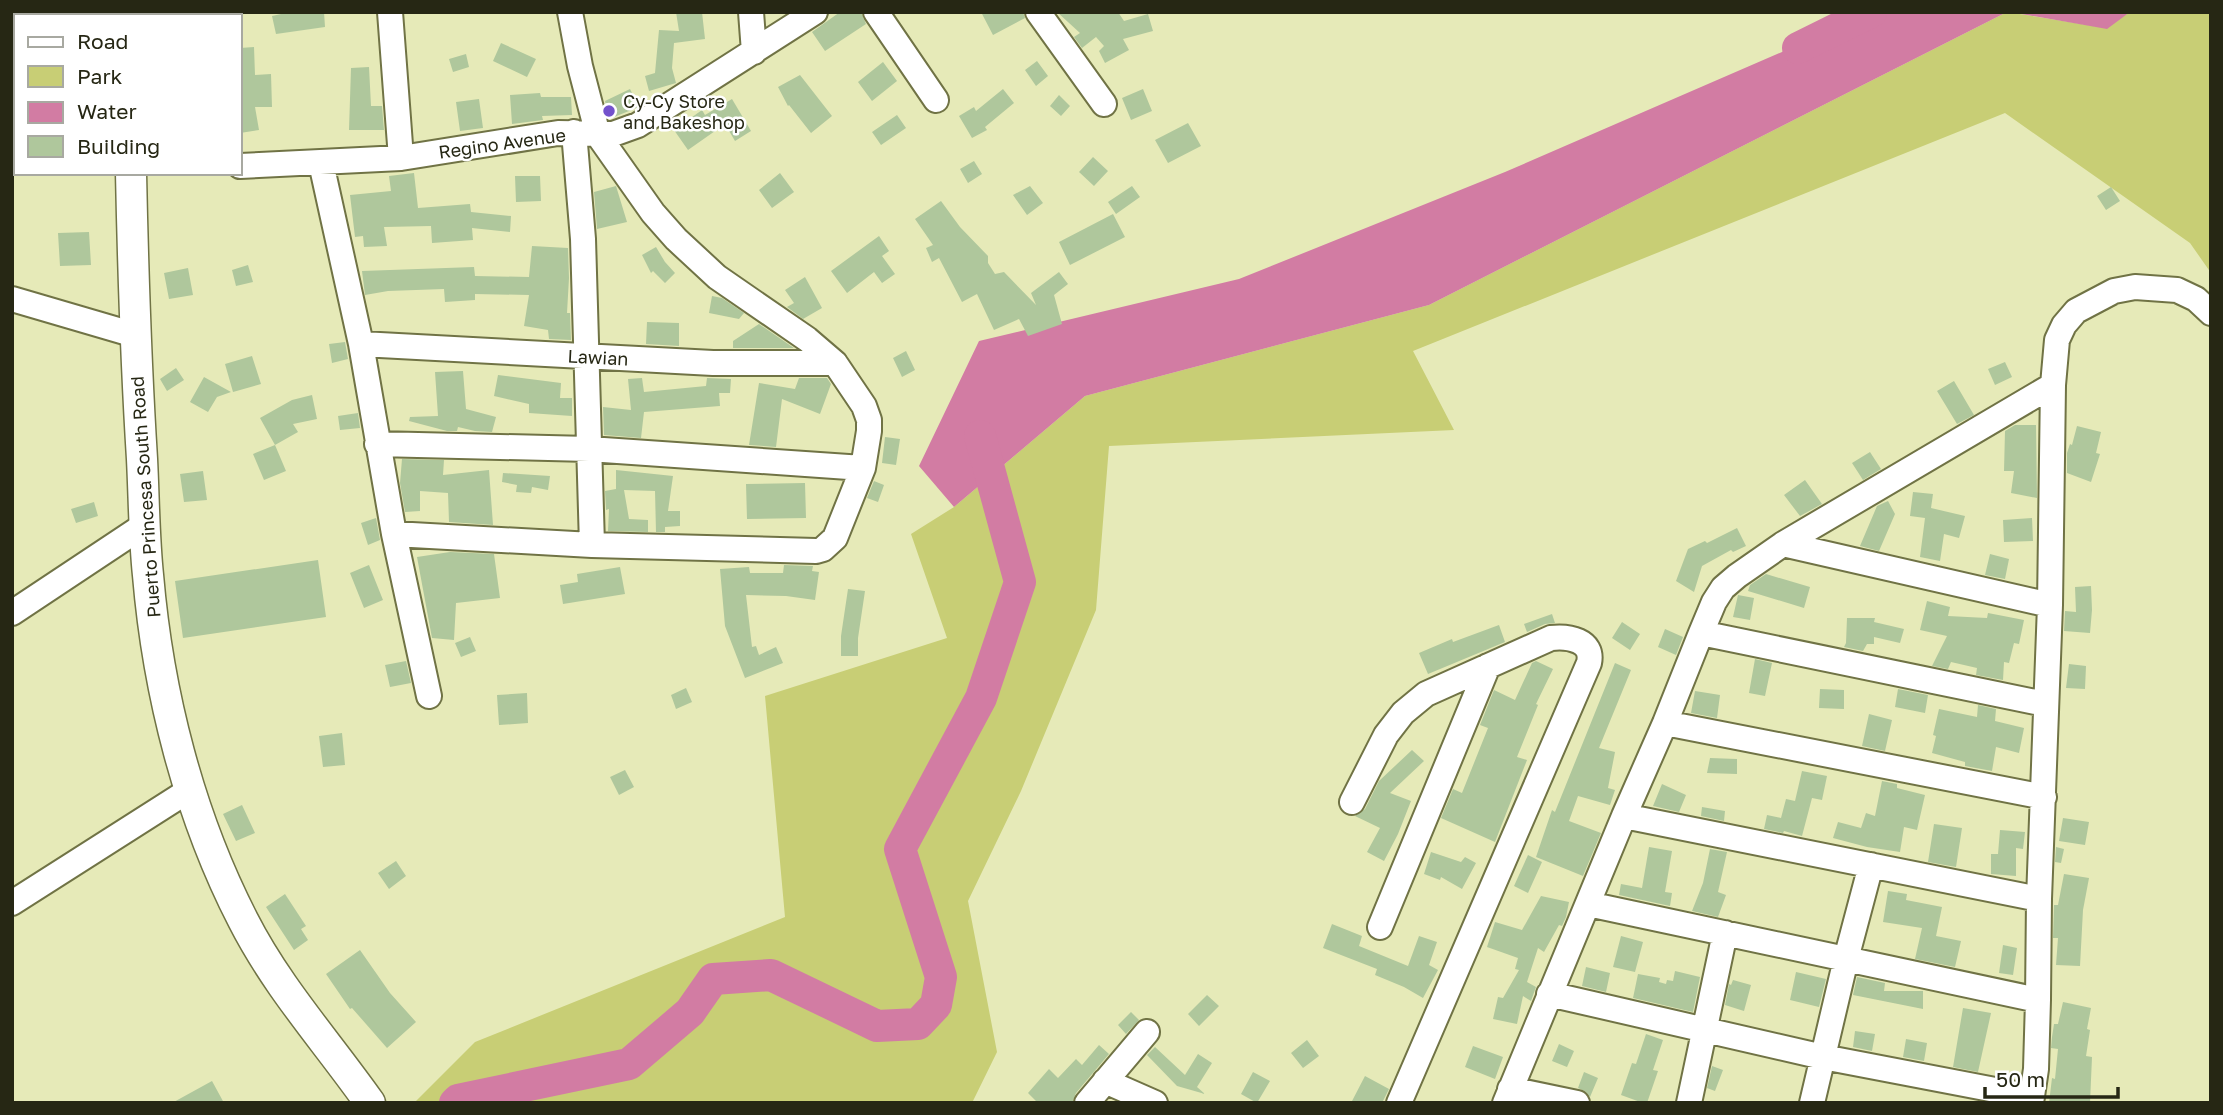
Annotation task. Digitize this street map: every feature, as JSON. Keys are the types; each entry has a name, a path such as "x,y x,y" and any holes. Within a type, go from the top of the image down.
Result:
{"main road":[{"name":"Puerto Princesa South Road","path":"131,175 135,335 148,574 163,684 191,789 227,886 265,960 370,1103"}],"street":[{"path":"390,12 401,158"},
{"path":"570,12 580,66 586,134 583,239 592,545"},
{"path":"751,12 754,52"},
{"name":"Regino Avenue","path":"242,166 401,158 586,134 613,134 638,125 815,12"},
{"path":"876,12 936,100"},
{"path":"1038,12 1104,104"},
{"path":"394,534 592,545 816,551 823,549 835,538 863,468 869,431 869,419 856,393 835,363 807,339 694,257 586,134"},
{"path":"321,163 361,344 394,534 429,696"},
{"path":"1549,994 1823,1057 2032,1100 2036,1069 2039,899 2050,605 2053,385 2057,340 2064,324 2076,311 2114,291 2134,287 2177,290 2196,299 2211,313"},
{"path":"12,299 135,335"},
{"name":"Lawian","path":"361,344 712,363 835,363"},
{"path":"1577,1103 1508,1096 1714,602 1737,576 1783,544 2053,385"},
{"path":"377,444 589,449 863,468"},
{"path":"12,613 146,524"},
{"path":"1783,544 2050,605"},
{"path":"1701,633 2045,704"},
{"path":"1352,802 1386,735 1403,713 1426,694 1551,638 1578,640 1585,645 1590,657 1399,1103"},
{"path":"1380,928 1488,666"},
{"path":"1665,723 2044,797"},
{"path":"12,903 191,789"},
{"path":"1624,816 2039,899"},
{"path":"1812,1103 1871,865"},
{"path":"1588,904 2038,1000"},
{"path":"1689,1103 1726,933"},
{"path":"1087,1103 1147,1032"},
{"path":"1105,1082 1155,1103"}],"green space":[{"path":"2007,12 2106,28 2130,12 2211,12 2211,273 2190,243 2005,113 1413,351 1454,430 1109,446 1096,610 1021,791 968,901 997,1052 972,1103 416,1101 475,1042 785,917 765,696 947,638 911,534 954,507 1085,396 1429,305"}],"water":[{"path":"1874,12 2007,12 1429,305 1085,396 954,507 919,466 979,341 1239,279 1505,172"},
{"path":"2010,12 2130,12 2107,29"}],"building":[{"path":"290,12 324,12 325,27 276,34 272,16"},
{"path":"676,12 702,12 705,39 674,43 672,68 676,83 649,91 645,76 655,73 659,30 679,31"},
{"path":"840,12 861,12 866,24 825,51 812,32"},
{"path":"981,12 1023,12 1025,18 993,35"},
{"path":"1057,12 1118,12 1124,21 1148,14 1153,31 1123,39 1129,50 1105,63 1099,51 1104,46 1096,37 1082,48 1074,37 1080,33"},
{"path":"501,43 536,59 527,77 493,61"},
{"path":"254,47 255,75 271,74 272,107 255,107 259,130 242,133 242,48"},
{"path":"466,54 469,67 453,72 449,59"},
{"path":"1037,61 1048,76 1036,86 1025,70"},
{"path":"883,62 897,81 872,101 858,82"},
{"path":"369,67 371,106 382,106 384,130 349,130 351,68"},
{"path":"800,75 832,116 811,133 788,106 778,87"},
{"path":"630,89 639,107 609,119 605,101"},
{"path":"1003,89 1014,103 985,127 987,130 972,138 959,116 974,107 976,111"},
{"path":"1143,89 1152,111 1131,120 1122,98"},
{"path":"540,93 541,97 571,97 572,115 542,116 543,120 512,124 510,95"},
{"path":"1059,95 1070,106 1061,116 1050,106"},
{"path":"479,99 483,128 460,131 456,102"},
{"path":"732,99 751,131 735,141 725,124 688,150 674,130 702,110 705,115"},
{"path":"897,115 906,128 881,145 872,132"},
{"path":"1188,123 1201,146 1168,163 1155,140"},
{"path":"1093,157 1108,171 1094,186 1079,172"},
{"path":"974,161 982,174 968,183 960,169"},
{"path":"414,173 418,208 470,204 471,212 511,216 510,232 472,228 473,240 432,243 431,226 384,227 387,246 364,247 363,236 355,237 350,195 391,191 389,176"},
{"path":"780,173 794,192 772,208 759,190"},
{"path":"515,176 540,176 541,201 516,202"},
{"path":"616,186 627,222 597,229 594,192"},
{"path":"1030,186 1043,203 1027,215 1013,195"},
{"path":"1132,186 1140,197 1116,214 1108,202"},
{"path":"2111,187 2120,201 2106,210 2097,196"},
{"path":"941,201 960,227 988,256 988,263 995,274 1004,272 1036,305 1031,293 1059,272 1068,284 1054,295 1062,324 1028,336 1019,319 994,330 977,294 962,302 939,258 932,262 926,248 933,245 915,219"},
{"path":"1113,214 1125,237 1070,265 1059,242"},
{"path":"89,232 91,265 60,266 58,233"},
{"path":"879,236 889,251 882,256 895,274 882,283 874,272 847,293 831,271"},
{"path":"532,246 568,248 567,313 570,313 571,340 549,339 548,330 524,326 529,295 475,294 475,300 445,302 444,289 388,291 365,295 362,271 474,267 475,276 529,277"},
{"path":"656,247 675,273 665,283 653,271 651,273 642,255"},
{"path":"248,265 253,282 236,286 232,270"},
{"path":"188,268 193,295 169,299 164,273"},
{"path":"805,277 822,308 803,319 787,307 794,303 785,290"},
{"path":"712,296 722,298 744,313 739,319 709,313"},
{"path":"647,322 679,323 679,346 646,344"},
{"path":"759,324 794,348 733,348 733,341"},
{"path":"345,342 348,359 332,363 329,344"},
{"path":"906,351 915,370 902,377 893,358"},
{"path":"252,356 261,384 233,392 225,364"},
{"path":"2005,362 2012,377 1995,385 1988,369"},
{"path":"176,368 184,380 167,391 160,379"},
{"path":"463,371 466,409 496,417 492,432 458,427 457,431 447,431 409,421 410,417 438,416 435,372"},
{"path":"498,375 561,383 560,398 572,398 572,416 529,413 529,404 494,396"},
{"path":"204,377 231,392 217,397 208,412 190,402"},
{"path":"642,378 644,392 706,386 707,378 731,379 730,393 719,393 720,406 644,412 641,438 604,435 603,407 631,410 628,379"},
{"path":"799,378 827,378 831,384 820,414 782,399 776,447 749,445 759,383 795,389"},
{"path":"1954,381 1974,415 1957,424 1937,391"},
{"path":"312,395 317,419 293,424 298,432 275,445 260,418 292,400"},
{"path":"358,413 360,428 340,430 338,416"},
{"path":"2015,425 2036,425 2037,498 2011,493 2014,471 2004,471 2005,431"},
{"path":"2077,426 2101,432 2096,453 2100,454 2091,482 2067,473 2067,453"},
{"path":"885,437 900,439 896,465 882,463"},
{"path":"275,445 286,471 264,480 253,454"},
{"path":"1870,452 1881,469 1863,480 1852,463"},
{"path":"402,459 444,460 443,475 489,470 493,525 449,522 448,493 420,491 420,511 405,512 400,483"},
{"path":"616,470 673,476 668,511 680,511 680,526 665,527 665,532 656,532 655,491 624,490 629,519 648,520 648,532 608,531 609,509 606,510 605,491 616,489"},
{"path":"203,471 207,500 184,502 180,474"},
{"path":"503,473 550,476 548,490 532,487 531,493 516,492 517,485 502,482"},
{"path":"1805,480 1822,504 1800,516 1784,495"},
{"path":"874,481 884,485 878,502 867,498"},
{"path":"805,483 806,518 747,519 746,484"},
{"path":"1913,492 1933,494 1931,508 1965,516 1959,538 1944,534 1940,561 1920,557 1925,518 1910,516"},
{"path":"1888,501 1895,514 1879,551 1860,546 1877,506"},
{"path":"94,502 98,516 76,523 71,509"},
{"path":"376,518 380,540 368,545 361,523"},
{"path":"2032,518 2033,541 2004,542 2003,520"},
{"path":"1737,528 1746,546 1733,552 1731,550 1702,566 1694,592 1676,581 1688,549"},
{"path":"450,552 494,554 500,598 456,603 454,640 432,638 417,557"},
{"path":"1990,554 2009,559 2005,579 1985,575"},
{"path":"318,560 326,617 183,638 175,581"},
{"path":"369,565 383,600 364,608 350,573"},
{"path":"784,565 813,566 812,571 819,572 815,600 746,595 752,647 756,646 759,655 776,647 783,663 745,678 725,626 720,569 749,567 750,573 783,573"},
{"path":"620,567 625,594 563,604 560,585 578,582 577,574"},
{"path":"1766,574 1810,587 1804,608 1748,591 1750,585"},
{"path":"2091,586 2090,633 2064,631 2065,611 2076,612 2075,587"},
{"path":"848,589 865,591 858,656 841,656"},
{"path":"1738,595 1754,598 1750,620 1733,617"},
{"path":"1927,601 1950,607 1948,616 1987,618 1988,613 2024,620 2019,644 2014,643 2009,663 2004,662 2003,680 1976,675 1977,668 1951,662 1948,669 1932,666 1947,636 1920,630"},
{"path":"1552,614 1555,623 1545,624 1527,632 1524,624"},
{"path":"1847,618 1875,618 1874,622 1904,629 1900,643 1874,637 1874,644 1867,644 1863,651 1844,647"},
{"path":"1622,622 1640,634 1630,650 1612,638"},
{"path":"1499,625 1505,642 1428,674 1419,653 1452,639 1453,642"},
{"path":"1665,629 1683,637 1676,655 1658,647"},
{"path":"470,637 476,651 461,657 455,643"},
{"path":"1755,659 1772,663 1765,696 1749,693"},
{"path":"406,661 411,683 390,687 385,665"},
{"path":"1536,661 1553,669 1536,704 1538,705 1517,757 1527,760 1495,842 1441,818 1453,789 1462,793 1488,728 1480,725 1494,690 1515,700 1532,663"},
{"path":"1615,663 1631,670 1599,748 1615,752 1608,788 1615,790 1610,805 1578,796 1569,821 1601,833 1583,876 1536,857 1552,810 1555,812"},
{"path":"2069,664 2086,666 2085,689 2066,688"},
{"path":"686,688 692,702 676,709 671,695"},
{"path":"1820,689 1844,690 1844,709 1819,708"},
{"path":"1898,689 1928,695 1925,713 1895,707"},
{"path":"1695,691 1720,695 1717,718 1691,713"},
{"path":"527,693 528,723 499,725 497,695"},
{"path":"1978,705 1996,709 1995,721 2024,728 2019,753 1996,747 1992,771 1965,766 1965,762 1932,753 1939,709 1977,717"},
{"path":"1869,714 1892,720 1885,751 1862,746"},
{"path":"342,733 345,765 323,767 319,736"},
{"path":"1412,750 1424,761 1390,793 1411,801 1384,861 1367,852 1380,828 1355,816 1365,809 1379,781"},
{"path":"1710,758 1737,759 1737,774 1707,773"},
{"path":"625,770 634,787 619,795 610,777"},
{"path":"1802,771 1827,776 1822,800 1812,798 1802,836 1764,829 1767,815 1781,818 1786,799 1795,801"},
{"path":"1882,781 1925,795 1917,830 1904,827 1900,852 1833,838 1838,822 1861,828 1866,813 1875,816"},
{"path":"1662,784 1686,795 1679,812 1653,806"},
{"path":"242,805 255,833 236,841 223,814"},
{"path":"1702,807 1725,811 1724,821 1701,816"},
{"path":"2063,818 2089,822 2085,845 2059,841"},
{"path":"1934,824 1962,828 1956,867 1928,862"},
{"path":"2000,830 2025,832 2023,849 2016,848 2016,876 1991,874 1991,854 1998,854"},
{"path":"1649,847 1672,851 1665,892 1672,893 1670,906 1619,895 1621,884 1642,888"},
{"path":"2056,847 2064,849 2061,863 2055,862"},
{"path":"1710,849 1727,852 1718,892 1726,895 1718,917 1692,911 1703,883"},
{"path":"1431,852 1461,862 1465,857 1476,863 1462,889 1441,877 1440,880 1424,874"},
{"path":"1528,855 1542,862 1528,893 1514,886"},
{"path":"396,861 406,876 389,889 378,873"},
{"path":"2064,874 2089,878 2083,910 2080,966 2056,965 2058,938 2053,938 2054,905 2058,905"},
{"path":"1888,891 1907,894 1906,900 1942,907 1936,936 1961,941 1955,967 1915,959 1922,928 1883,922"},
{"path":"285,894 306,926 301,929 308,940 294,950 266,907"},
{"path":"1541,896 1569,902 1566,917 1544,952 1538,948 1527,982 1536,987 1531,1001 1523,996 1517,1024 1493,1019 1498,997 1503,998 1519,970 1515,969 1518,958 1487,947 1495,922 1522,930"},
{"path":"1332,924 1362,936 1359,946 1408,966 1419,936 1437,942 1429,965 1438,970 1423,998 1375,975 1377,969 1323,948"},
{"path":"1621,936 1643,942 1635,972 1613,967"},
{"path":"2003,945 2017,948 2013,975 1999,973"},
{"path":"360,950 390,993 416,1022 387,1048 352,1008 350,1009 326,974"},
{"path":"1586,967 1610,973 1606,992 1582,986"},
{"path":"1675,971 1700,977 1693,1012 1633,998 1638,974 1660,978 1659,982 1666,984 1667,980 1673,981"},
{"path":"1796,972 1826,979 1819,1007 1790,1000"},
{"path":"1857,977 1885,983 1884,991 1923,991 1923,1009 1853,995"},
{"path":"1733,980 1751,985 1744,1011 1725,1005 1729,984 1731,985"},
{"path":"1207,995 1219,1006 1199,1026 1188,1014"},
{"path":"2063,1002 2091,1008 2086,1056 2092,1057 2090,1103 2049,1103 2058,1049 2051,1048 2052,1037"},
{"path":"1963,1008 1991,1013 1978,1072 1953,1067"},
{"path":"1131,1012 1139,1020 1126,1034 1118,1025"},
{"path":"1855,1031 1875,1034 1872,1051 1853,1047"},
{"path":"1646,1034 1663,1040 1653,1070 1658,1071 1647,1103 1643,1103 1621,1095 1632,1063 1636,1064"},
{"path":"1906,1039 1927,1043 1924,1061 1903,1057"},
{"path":"1307,1040 1319,1056 1303,1068 1291,1053"},
{"path":"1559,1044 1574,1051 1567,1067 1552,1061"},
{"path":"1099,1045 1109,1054 1076,1093 1072,1103 1038,1103 1028,1093 1049,1069 1058,1078 1076,1059 1082,1065"},
{"path":"1473,1046 1503,1057 1495,1079 1465,1067"},
{"path":"1155,1047 1185,1075 1198,1054 1212,1063 1197,1087 1205,1094 1177,1086 1147,1055"},
{"path":"1712,1066 1723,1070 1715,1091 1707,1088"},
{"path":"1253,1072 1270,1081 1257,1103 1241,1094"},
{"path":"1584,1072 1598,1078 1590,1097 1578,1088"},
{"path":"1365,1076 1389,1089 1382,1103 1351,1103"},
{"path":"212,1081 224,1103 172,1103"}],"waterway":[{"path":"1798,48 1871,12"},
{"path":"455,1103 458,1100 629,1064 690,1012 713,979 771,975 877,1026 918,1024 936,1005 941,977 900,849 981,698 1020,582 980,436"}],"place":[{"name":"Cy-Cy Store and Bakeshop","path":"609,111"}]}
